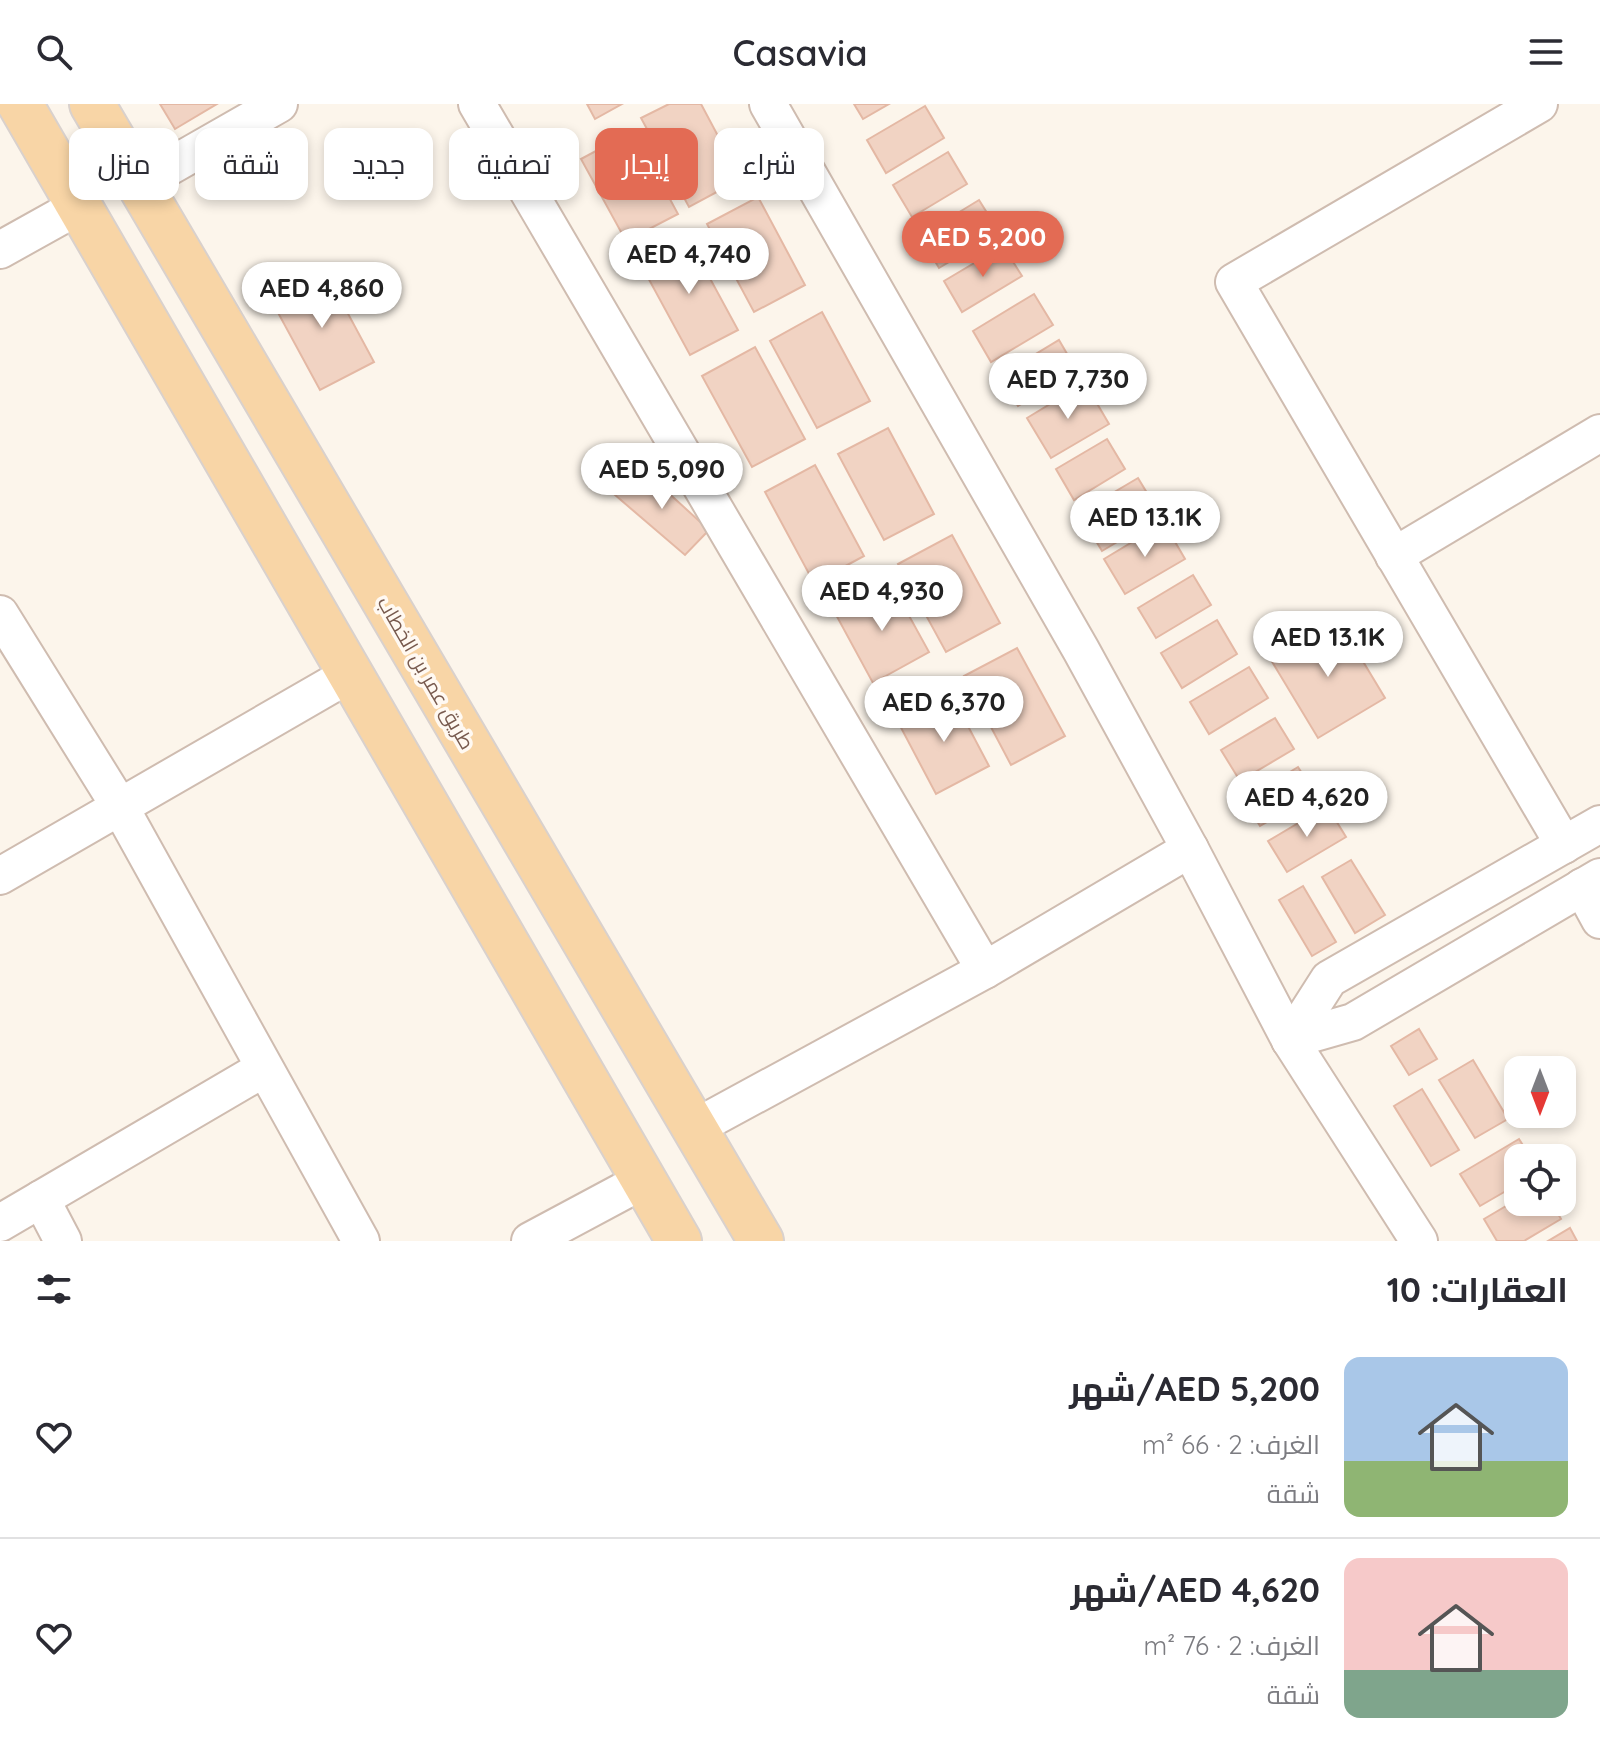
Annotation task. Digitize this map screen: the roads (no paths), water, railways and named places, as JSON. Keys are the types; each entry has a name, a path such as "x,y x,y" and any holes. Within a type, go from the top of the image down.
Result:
{"main road":[{"path":"20,104 679,1241"},
{"name":"طريق عمر بن الخطاب","path":"92,104 106,128"},
{"name":"طريق عمر بن الخطاب","path":"148,200 761,1241"}],"street":[{"path":"179,161 279,104"},
{"path":"477,104 985,970"},
{"path":"768,104 1081,650 1290,1040 1419,1241"},
{"path":"1539,104 1234,282 1564,845"},
{"path":"0,250 79,206"},
{"path":"1394,556 1600,433"},
{"path":"0,614 120,807 361,1241"},
{"path":"0,876 350,674"},
{"path":"1290,1040 1329,979 1600,824"},
{"path":"696,1127 985,970 1190,849"},
{"path":"1290,1040 1353,1022 1591,882 1600,920"},
{"path":"0,1223 263,1069"},
{"path":"530,1241 644,1180"},
{"path":"41,1199 63,1241"}]}
